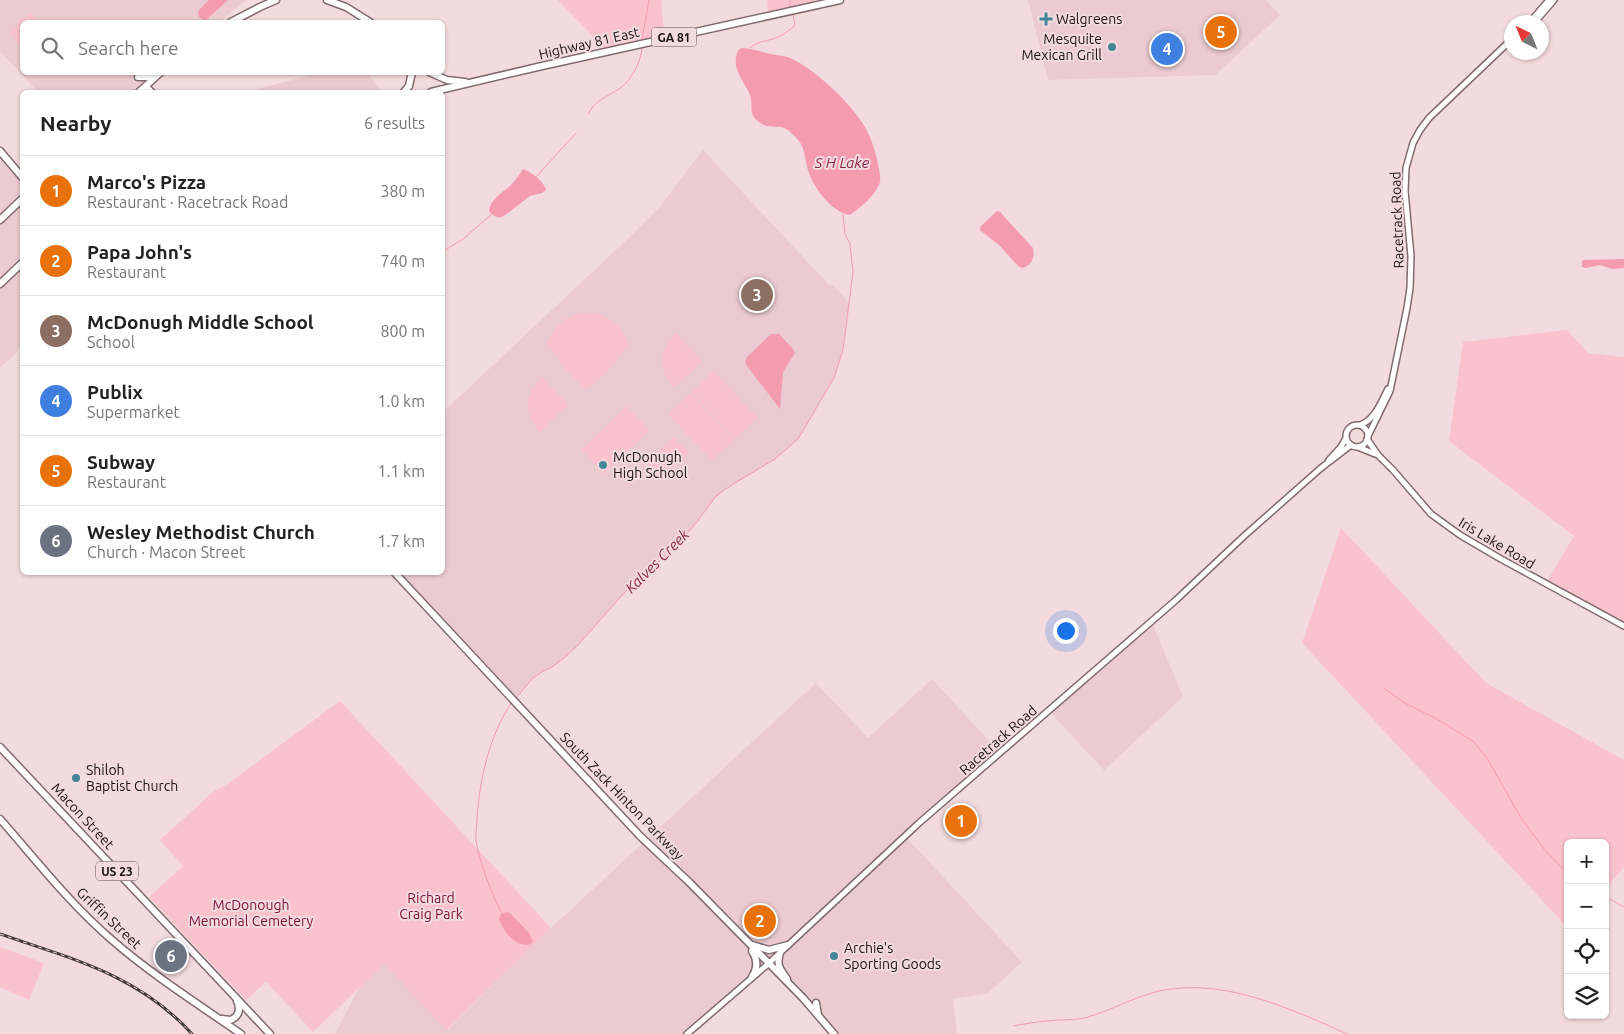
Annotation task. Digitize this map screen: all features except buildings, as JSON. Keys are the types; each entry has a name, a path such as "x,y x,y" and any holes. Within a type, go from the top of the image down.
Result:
{"main road":[{"path":"235,20 260,6 276,0"},
{"path":"327,0 351,10 367,20"},
{"name":"Highway 81 East","path":"440,90 840,0"},
{"path":"138,77 159,75"},
{"path":"141,90 159,75"},
{"path":"406,90 409,86 411,75"},
{"name":"GA 81","path":"436,75 447,80 476,82"},
{"path":"0,151 20,175"},
{"path":"0,220 20,201"},
{"path":"0,284 20,265"},
{"name":"South Zack Hinton Parkway","path":"397,575 640,836 690,883 793,988 834,1034"},
{"name":"Macon Street","path":"0,747 270,1034"},
{"name":"Griffin Street","path":"0,819 73,902 111,940 147,969 241,1034"},
{"path":"748,944 756,948 769,950 788,945"},
{"path":"748,944 757,961 752,977"},
{"path":"780,953 777,960 778,966 793,988"},
{"path":"220,1018 230,1020 237,1015 239,1006 234,996"},
{"path":"816,1003 820,1018"}],"street":[{"path":"1536,15 1549,0"},
{"path":"1541,15 1554,0"},
{"name":"Racetrack Road","path":"1368,438 1388,398 1410,288 1411,251 1405,182 1408,157 1415,138 1423,126 1504,47"},
{"name":"Racetrack Road","path":"1473,76 1504,51"},
{"path":"146,86 150,90"},
{"name":"Racetrack Road","path":"1360,425 1366,423 1371,418 1391,385"},
{"path":"1360,425 1366,429 1368,438 1364,444 1358,447 1350,445 1346,434 1353,426 1360,425"},
{"name":"Racetrack Road","path":"1326,464 1346,438"},
{"name":"Iris Lake Road","path":"1368,438 1378,455 1431,514 1460,535 1501,560 1624,626"},
{"name":"Racetrack Road","path":"687,1034 768,964 919,823 1176,600 1243,537 1350,445"},
{"name":"Iris Lake Road","path":"1358,447 1378,455"}],"shaded area":[{"path":"0,0 246,0 221,20 20,20 20,73 0,51"},
{"path":"1028,0 1266,0 1280,15 1215,75 1048,80"},
{"path":"22,75 159,75 146,86 150,90 36,90"},
{"path":"311,75 369,75 380,90 253,90"},
{"name":"McDonugh High School","path":"703,150 830,286 832,284 849,303 843,350 834,378 798,439 775,459 723,491 676,546 625,592 578,645 552,667 532,679 513,700 396,575 445,575 445,410 659,208"},
{"path":"0,152 20,176 20,349 0,368"},
{"path":"1151,620 1183,697 1104,770 1049,711"},
{"path":"932,679 1001,754 907,838 1022,962 988,993 953,999 957,1034 833,1034 771,959 687,1034 335,1034 360,986 384,963 447,1030 551,928 816,683 868,738"}],"green space":[{"path":"558,0 661,0 665,42 610,54"},
{"path":"767,0 814,0 816,10 769,20"},
{"path":"30,13 37,20 23,20"},
{"path":"20,23 20,45 9,33"},
{"path":"580,313 604,316 617,324 626,337 629,346 589,388 584,388 565,368 547,344 552,333 560,324 569,317"},
{"path":"1567,330 1588,353 1624,357 1624,625 1545,585 1574,536 1449,441 1463,342"},
{"path":"676,333 701,360 701,363 674,388 665,374 662,360 665,346"},
{"path":"714,371 758,418 735,439 691,392"},
{"path":"542,377 567,404 540,432 530,418 527,404 531,391"},
{"path":"690,393 734,440 712,461 668,414"},
{"path":"627,406 649,431 604,474 581,450"},
{"path":"674,437 689,453 661,479 647,463"},
{"path":"1341,528 1486,683 1624,760 1624,867 1609,884 1609,839 1564,839 1564,924 1302,643"},
{"name":"Richard Craig Park","path":"340,701 551,928 446,1030 384,964 313,1032 266,982 246,1000 149,897 183,866 160,840 213,792 229,783"},
{"path":"0,947 44,963 29,1000 0,987"}],"water":[{"path":"209,0 228,0 206,20 200,18 198,14 199,10"},
{"name":"S H Lake","path":"739,49 785,56 800,63 836,92 865,127 877,159 880,182 863,205 850,215 836,209 818,191 810,177 803,147 799,141 784,128 764,125 753,116 750,95 739,73 736,62"},
{"path":"523,169 537,177 543,183 546,190 530,196 504,216 494,216 489,211 492,203 512,184"},
{"path":"997,211 1033,248 1034,255 1032,261 1025,267 1018,266 999,245 980,230 980,227"},
{"path":"1624,259 1624,268 1612,269 1600,265 1582,267 1582,261 1584,260"},
{"path":"771,334 779,334 795,353 783,372 780,409 745,361"},
{"path":"507,912 529,933 533,941 531,944 520,944 507,934 499,919 501,914"}],"waterway":[{"path":"642,40 649,0"},
{"name":"Kalves Creek","path":"790,0 790,7"},
{"name":"Kalves Creek","path":"750,48 760,42 783,35 795,25 793,15"},
{"path":"588,114 598,102 628,81 637,65 642,48"},
{"path":"536,177 576,133"},
{"path":"445,250 463,239 492,214"},
{"name":"Kalves Creek","path":"515,699 532,679 552,667 578,645 625,592 676,546 716,496 775,459 798,439 834,378 843,350 853,272 850,244 845,234 843,214"},
{"path":"1384,688 1403,702 1437,719 1474,742 1487,758 1521,818 1544,849 1564,870"},
{"name":"Kalves Creek","path":"502,913 483,869 476,836 480,788 487,758 497,729 512,702"},
{"path":"1609,898 1624,907"},
{"path":"1013,1026 1043,1021 1083,1018 1160,991 1194,988 1216,989 1262,999 1347,1034"}],"railway":[{"path":"0,934 78,961 127,983 150,997 192,1034"}],"place":[{"name":"Walgreens","path":"1046,19"},
{"name":"Subway","path":"1221,32"},
{"name":"Mesquite Mexican Grill","path":"1112,47"},
{"name":"Publix","path":"1167,49"},
{"name":"McDonugh Middle School","path":"757,295"},
{"name":"McDonugh High School","path":"603,465"},
{"name":"Shiloh Baptist Church","path":"76,778"},
{"name":"Marco's Pizza","path":"961,821"},
{"name":"Papa John's","path":"760,921"},
{"name":"Wesley Methodist Church","path":"171,956"},
{"name":"Archie's Sporting Goods","path":"834,956"}],"park label":[{"name":"McDonough Memorial Cemetery","path":"251,914"}]}
